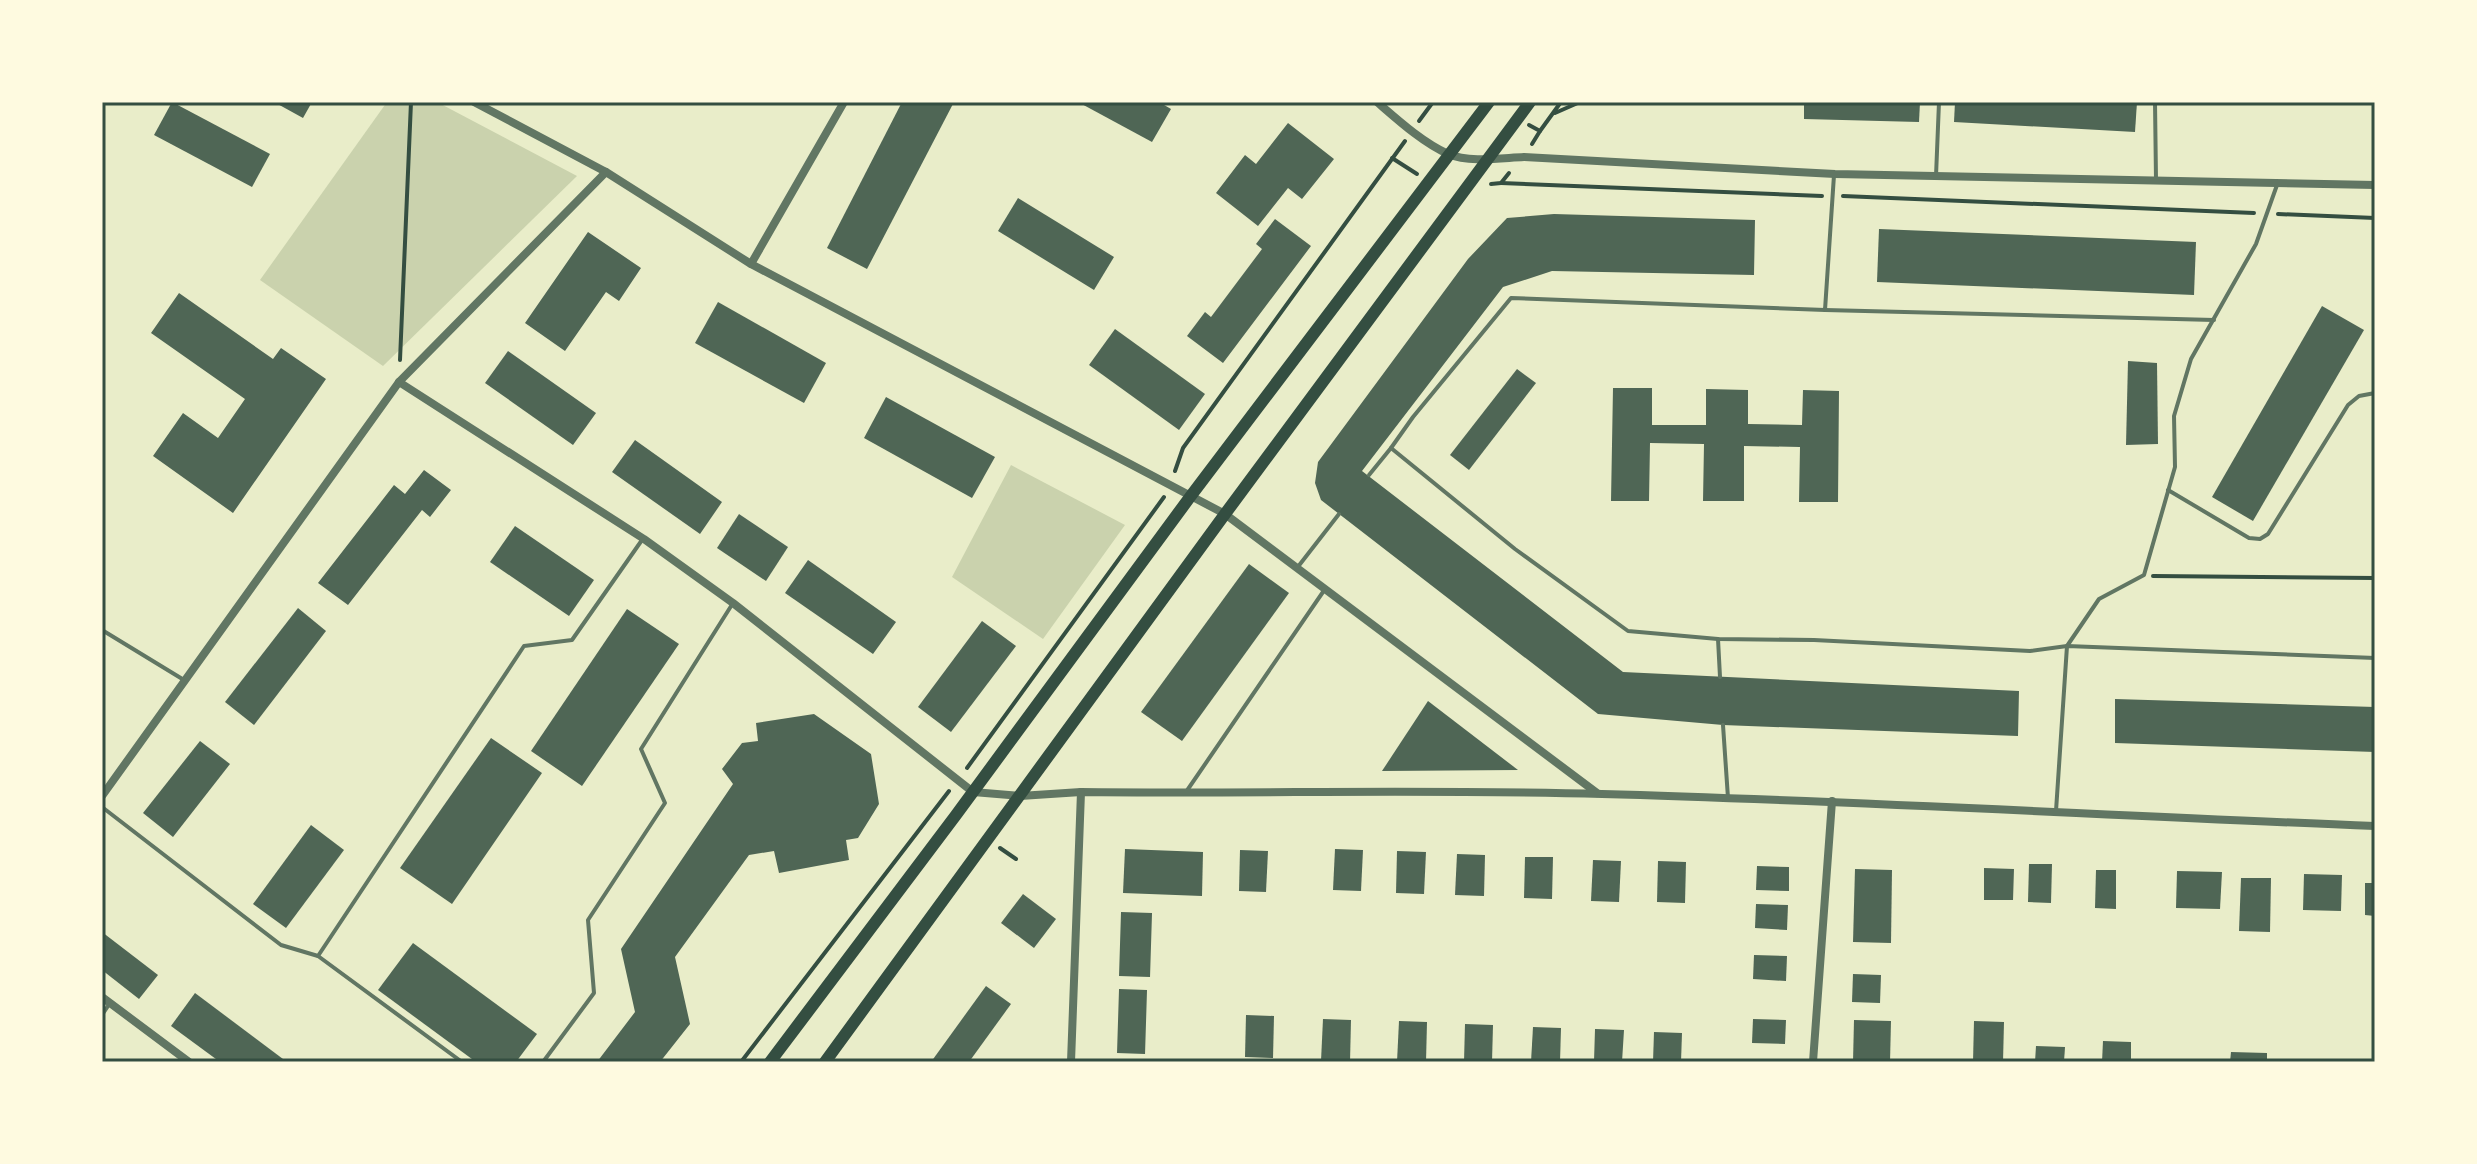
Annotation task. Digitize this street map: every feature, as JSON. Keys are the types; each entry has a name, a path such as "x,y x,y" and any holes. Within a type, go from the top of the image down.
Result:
{"main road":[{"path":"770,1062 1190,497 1489,102"},
{"path":"825,1062 1530,102"}],"street":[{"path":"474,102 606,172 751,264 1225,514 1597,794"},
{"path":"751,264 844,102"},
{"path":"1377,102 1412,131 1451,155 1487,159 1524,157 1835,174 2375,185"},
{"path":"102,796 399,382 606,172"},
{"path":"399,382 644,539 733,603 973,792 1020,796 1081,792 1597,794 1832,801 2056,814 2375,826"},
{"path":"1071,1062 1081,792"},
{"path":"1813,1062 1832,801"},
{"path":"106,1000 189,1062"}],"lane":[{"path":"1936,176 1939,102"},
{"path":"2155,102 2156,181"},
{"path":"1825,310 1835,174"},
{"path":"2056,814 2067,646 2099,599 2144,575 2175,467 2174,416 2191,359 2256,244 2278,183"},
{"path":"1369,475 1511,298 2214,320"},
{"path":"2168,489 2249,538 2260,539 2268,534 2348,405 2359,396 2375,393"},
{"path":"1391,448 1515,549 1628,631 1718,639 1814,640 2030,651 2067,646 2375,658"},
{"path":"1297,568 1339,514"},
{"path":"318,956 524,646 572,640 644,539"},
{"path":"1186,793 1325,589"},
{"path":"543,1062 594,993 588,920 665,803 641,749 733,603"},
{"path":"102,630 184,680"},
{"path":"1718,639 1720,677"},
{"path":"1723,725 1728,798"},
{"path":"102,807 281,945 318,956 462,1062"},
{"path":"102,1015 106,1000"}],"path":[{"path":"399,382 411,102"},
{"path":"741,1062 958,781 1170,487 1183,448 1433,102"},
{"path":"1540,131 1561,102"},
{"path":"1552,114 1580,102"},
{"path":"1501,183 2375,218"},
{"path":"2144,575 2375,578"}],"green space":[{"path":"387,102 437,102 577,176 383,366 260,280"},
{"path":"1011,465 1125,525 1043,639 952,577"}],"building":[{"path":"172,102 270,154 252,187 154,135"},
{"path":"274,102 312,102 303,118"},
{"path":"902,102 954,102 867,269 827,248"},
{"path":"1078,102 1159,102 1171,109 1152,142"},
{"path":"1804,102 1920,102 1919,122 1804,119"},
{"path":"1955,102 2137,102 2135,132 1954,122"},
{"path":"1288,123 1334,159 1302,199 1288,188 1258,226 1216,193 1245,155 1256,164"},
{"path":"1018,198 1114,257 1094,290 998,231"},
{"path":"1554,214 1755,220 1754,275 1552,271 1503,287 1362,471 1623,672 2019,691 2018,736 1723,725 1598,714 1321,500 1315,483 1318,462 1468,259 1507,218"},
{"path":"1275,219 1311,246 1223,363 1187,336 1205,312 1211,317 1262,249 1256,244"},
{"path":"1879,229 2196,242 2194,295 1877,282"},
{"path":"588,232 641,268 619,301 606,292 565,351 525,323"},
{"path":"179,293 273,359 281,348 326,379 233,513 153,456 183,413 218,438 245,399 151,333"},
{"path":"718,302 826,363 804,403 695,343"},
{"path":"2322,306 2364,330 2253,521 2212,497"},
{"path":"1115,329 1205,394 1179,430 1089,365"},
{"path":"508,351 596,413 573,445 485,383"},
{"path":"2128,361 2157,363 2158,444 2126,445"},
{"path":"1517,369 1536,383 1469,470 1450,455"},
{"path":"1613,388 1652,388 1652,425 1706,425 1706,389 1748,390 1748,424 1802,425 1803,390 1839,391 1838,502 1799,502 1800,447 1744,446 1744,501 1703,501 1704,444 1650,443 1649,501 1611,501"},
{"path":"886,397 995,457 972,498 864,438"},
{"path":"635,440 722,502 700,534 612,472"},
{"path":"424,470 451,490 430,517 422,510 348,605 318,583 394,485 405,494"},
{"path":"739,514 788,547 766,581 717,548"},
{"path":"515,526 594,580 569,616 490,562"},
{"path":"808,560 896,622 873,654 785,593"},
{"path":"1249,564 1289,593 1182,741 1141,712"},
{"path":"298,608 326,631 254,725 225,702"},
{"path":"627,609 679,644 582,786 531,751"},
{"path":"982,621 1016,646 951,732 918,707"},
{"path":"2115,699 2375,707 2375,752 2115,743"},
{"path":"1428,701 1518,770 1382,771"},
{"path":"814,714 871,754 879,804 858,838 846,840 849,860 779,873 774,851 749,855 675,957 690,1024 660,1062 597,1062 635,1012 621,949 733,784 722,769 742,743 758,741 756,723"},
{"path":"491,738 542,773 452,904 400,868"},
{"path":"200,741 230,764 173,837 143,813"},
{"path":"311,825 344,850 286,928 253,904"},
{"path":"1125,849 1203,852 1202,896 1123,893"},
{"path":"1335,849 1363,850 1361,891 1333,890"},
{"path":"1240,850 1268,851 1266,892 1239,891"},
{"path":"1397,851 1426,852 1424,894 1396,893"},
{"path":"1457,854 1485,855 1484,896 1455,895"},
{"path":"1525,857 1553,857 1552,899 1524,898"},
{"path":"1593,860 1621,861 1619,902 1591,901"},
{"path":"1658,861 1686,862 1685,903 1657,902"},
{"path":"2029,864 2052,864 2051,903 2028,902"},
{"path":"1757,866 1789,867 1789,891 1756,890"},
{"path":"1984,868 2014,869 2013,900 1984,900"},
{"path":"1855,869 1892,870 1891,943 1853,942"},
{"path":"2096,870 2116,870 2116,909 2095,908"},
{"path":"2177,871 2222,872 2220,909 2176,908"},
{"path":"2304,874 2342,875 2341,911 2303,910"},
{"path":"2241,878 2271,878 2270,932 2239,931"},
{"path":"2365,883 2375,883 2375,916 2365,915"},
{"path":"1023,894 1056,919 1034,948 1001,923"},
{"path":"1756,904 1788,905 1787,930 1755,928"},
{"path":"1121,912 1152,913 1150,977 1119,976"},
{"path":"102,932 158,975 139,999 102,970"},
{"path":"413,943 537,1034 516,1062 476,1062 378,990"},
{"path":"1754,955 1787,956 1786,981 1753,979"},
{"path":"1853,974 1881,975 1880,1003 1852,1002"},
{"path":"986,986 1011,1004 969,1062 931,1062"},
{"path":"1119,989 1147,990 1145,1054 1117,1053"},
{"path":"195,993 287,1062 220,1062 171,1026"},
{"path":"1246,1015 1274,1016 1273,1058 1245,1057"},
{"path":"1323,1019 1351,1020 1350,1062 1321,1061"},
{"path":"1753,1019 1786,1020 1785,1044 1752,1043"},
{"path":"1854,1020 1891,1021 1890,1062 1853,1062"},
{"path":"1399,1021 1427,1022 1426,1062 1397,1062"},
{"path":"1974,1021 2004,1022 2003,1062 1973,1062"},
{"path":"1465,1024 1493,1025 1492,1062 1464,1062"},
{"path":"1533,1027 1561,1028 1560,1062 1531,1062"},
{"path":"1595,1029 1624,1030 1622,1062 1594,1062"},
{"path":"1654,1032 1682,1033 1681,1062 1653,1062"},
{"path":"2103,1041 2131,1042 2131,1062 2102,1062"},
{"path":"2036,1046 2065,1047 2064,1062 2035,1062"},
{"path":"2231,1052 2267,1053 2267,1062 2230,1062"}]}
